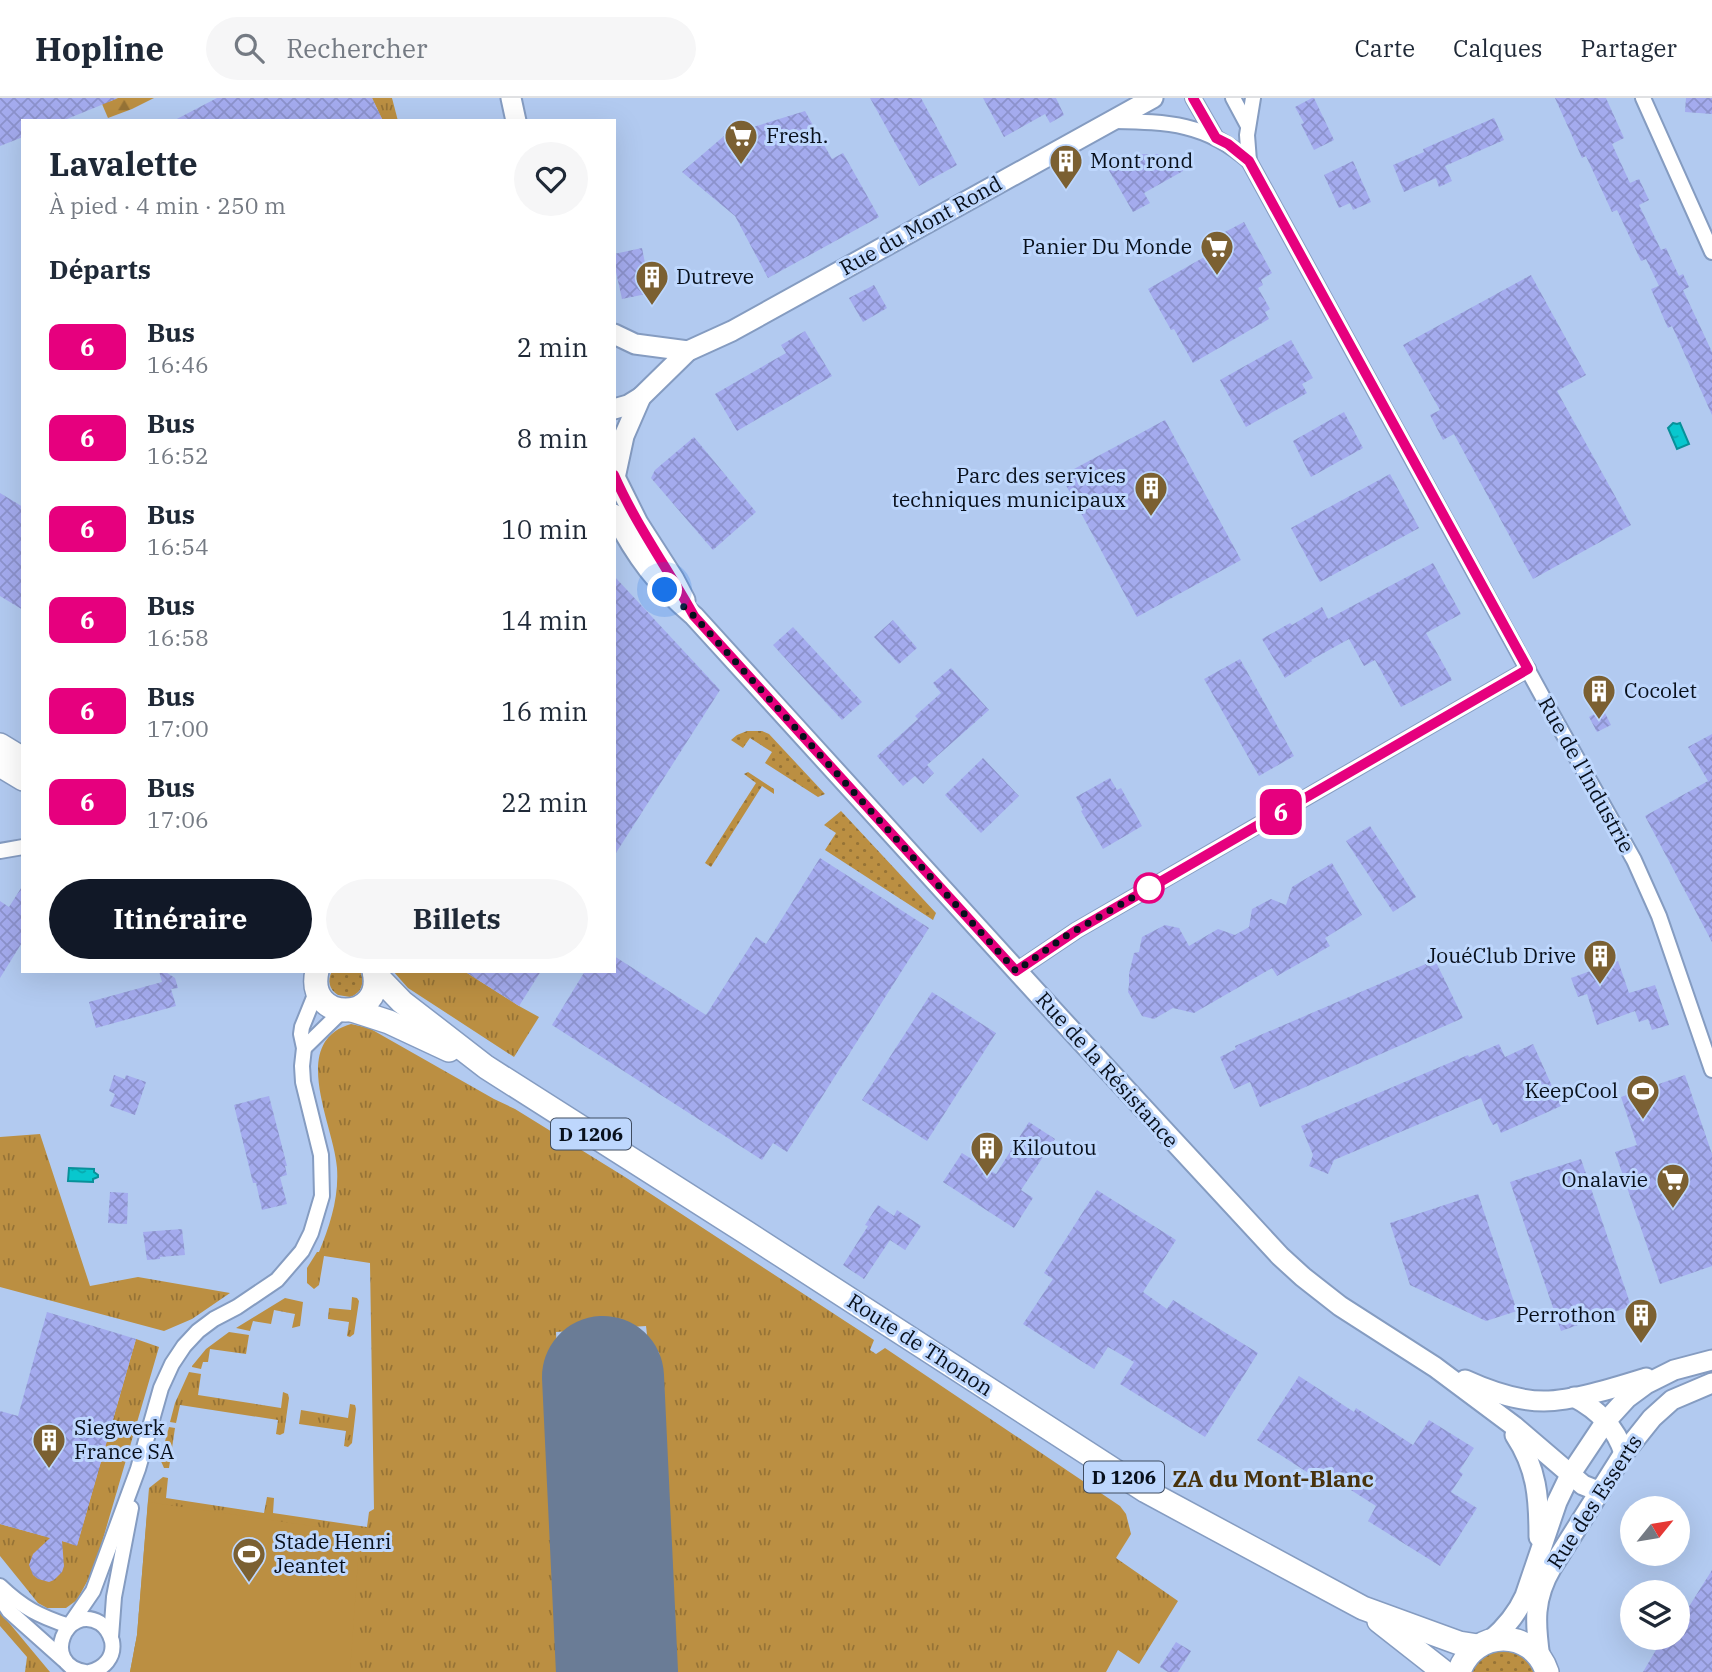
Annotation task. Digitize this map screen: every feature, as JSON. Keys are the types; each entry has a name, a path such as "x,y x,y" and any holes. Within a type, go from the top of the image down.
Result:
{"main road":[{"path":"0,745 21,758"},
{"path":"0,765 21,778"},
{"path":"313,980 321,999 328,1006 347,1010 365,1004 374,988 374,973"},
{"name":"Route de Thonon","path":"374,973 402,1002 486,1067 1146,1491 1363,1608 1459,1643 1484,1644 1507,1639 1518,1641 1533,1650 1544,1665"},
{"name":"Route de Thonon","path":"347,1010 389,1022 486,1067"},
{"name":"Route de Thonon","path":"1363,1608 1444,1672"},
{"path":"1460,1672 1467,1657 1484,1644"}],"street":[{"path":"511,98 516,119"},
{"name":"Rue du Mont Rond","path":"616,408 641,397 688,351 732,331 1153,98"},
{"name":"Rue de l'Industrie","path":"1193,98 1216,138"},
{"name":"Rue de l'Industrie","path":"1233,98 1248,126"},
{"name":"Rue de l'Industrie","path":"1254,98 1248,126 1249,161 1634,860 1659,916 1712,1070"},
{"path":"1643,98 1712,252"},
{"name":"Rue de l'Industrie","path":"1112,121 1173,123 1195,129 1228,144 1249,161"},
{"path":"616,335 635,344"},
{"path":"616,345 635,344 688,351"},
{"name":"Rue du Mont Rond","path":"616,472 624,436 641,397"},
{"name":"Rue de la Résistance","path":"616,479 638,523 694,616"},
{"name":"Rue de la Résistance","path":"616,517 654,579 694,616 1016,971 1286,1262 1340,1306 1435,1367 1504,1419 1570,1475 1587,1487 1601,1490"},
{"path":"1016,971 1077,930 1528,669"},
{"path":"0,851 21,847"},
{"path":"65,1662 60,1645 62,1637 93,1591 138,1469 161,1388 172,1364 198,1331 277,1280 302,1251 311,1233 322,1196 321,1155 303,1082 304,1048 301,1031 313,980"},
{"path":"304,1048 347,1010"},
{"name":"Rue des Esserts","path":"1484,1644 1507,1625 1519,1608 1557,1502 1570,1475 1606,1421 1636,1390 1674,1370 1712,1360"},
{"name":"Rue de la Résistance","path":"1435,1367 1484,1389 1522,1399 1544,1401 1574,1397 1674,1370"},
{"name":"Rue des Esserts","path":"1544,1665 1536,1621 1541,1589 1552,1567 1624,1453 1646,1424 1672,1400 1712,1383"},
{"path":"1574,1397 1606,1421 1624,1453"},
{"path":"1504,1419 1525,1451 1536,1482 1539,1506 1538,1555"},
{"path":"0,1598 9,1611 72,1668 87,1672 100,1668 108,1661 112,1652 114,1597 138,1469"},
{"path":"0,1586 18,1603 43,1618 69,1626 81,1620 94,1621 106,1629 111,1637"}],"green space":[{"path":"118,98 154,98 108,118 102,104"},
{"path":"372,98 392,98 397,119 382,119"},
{"path":"747,731 769,734 825,794 818,797 765,763 772,752 750,738 743,748 731,740"},
{"path":"748,772 774,789 774,794 762,786 711,867 705,863 756,783 744,774"},
{"path":"841,811 936,913 933,920 825,850 836,833 824,825"},
{"path":"331,973 360,973 362,983 360,990 350,997 338,995 330,984"},
{"path":"395,973 467,973 539,1017 514,1057 408,988"},
{"path":"351,1024 369,1028 515,1109 625,1177 874,1340 870,1350 876,1354 885,1348 1120,1506 1126,1514 1131,1534 1116,1558 1178,1601 1139,1664 1118,1650 1106,1672 671,1672 664,1452 654,1450 662,1413 661,1377 659,1352 649,1352 646,1326 556,1332 557,1353 550,1353 563,1672 130,1672 137,1635 149,1488 163,1477 168,1478 166,1498 264,1513 267,1497 274,1498 273,1513 367,1527 369,1512 374,1509 370,1263 324,1256 319,1285 314,1289 307,1283 307,1268 319,1252 330,1221 337,1179 334,1150 319,1087 318,1066 322,1048 332,1034"},
{"path":"40,1134 90,1286 138,1277 230,1293 192,1319 164,1331 0,1287 0,1137"},
{"path":"352,1297 359,1301 354,1334 350,1337 347,1336 349,1322 328,1319 329,1308 351,1310"},
{"path":"285,1298 303,1302 300,1326 292,1328 295,1314 274,1310 271,1324 253,1321 250,1331 236,1328"},
{"path":"229,1332 249,1335 246,1354 210,1349 208,1362 203,1362 201,1369 192,1367 206,1349"},
{"path":"136,1339 159,1347 98,1556 77,1600 66,1608 47,1608 38,1603 0,1556 0,1524 77,1545"},
{"path":"189,1372 201,1374 198,1395 281,1408 283,1392 288,1394 284,1433 276,1434 278,1420 180,1405 176,1423 170,1422"},
{"path":"350,1404 355,1405 356,1409 352,1443 348,1447 344,1446 346,1431 299,1424 301,1410 348,1418"},
{"path":"169,1427 175,1428 169,1468 164,1468 160,1459"},
{"name":"Stade Henri Jeantet","path":"148,1502 360,1533 350,1672 130,1672 137,1635"},
{"path":"0,1612 50,1672 25,1672 27,1657 0,1626"},
{"path":"1499,1649 1521,1655 1536,1672 1470,1672 1482,1656"}],"water":[{"path":"1673,423 1680,423 1689,444 1677,449 1668,428"},
{"path":"69,1168 94,1169 98,1177 93,1179 93,1182 68,1181"}],"building":[{"path":"0,98 116,98 67,119 21,119 21,138 0,146"},
{"path":"217,98 372,98 382,119 177,119"},
{"path":"870,98 921,98 957,165 919,186"},
{"path":"983,98 1056,98 1064,115 1050,123 1045,114 1004,137"},
{"path":"1312,98 1334,140 1314,150 1295,107"},
{"path":"1555,98 1606,98 1624,138 1612,144 1630,183 1639,179 1649,200 1639,205 1661,250 1666,248 1679,276 1683,274 1689,287 1683,290 1712,352 1712,415 1672,326 1668,328 1651,289 1659,286 1646,259 1641,261 1617,210 1612,212 1586,156 1582,158"},
{"path":"1686,98 1712,98 1712,114 1685,112"},
{"path":"805,111 832,159 843,153 879,217 768,278 735,216 682,172 724,136"},
{"path":"1494,118 1504,140 1445,166 1452,181 1439,187 1436,178 1404,192 1393,165"},
{"path":"1139,154 1175,156 1183,171 1144,193 1150,203 1133,212 1107,167 1124,157"},
{"path":"1353,161 1371,202 1353,210 1350,203 1339,208 1324,175"},
{"name":"Panier Du Monde","path":"1244,222 1272,273 1261,280 1263,285 1258,288 1270,309 1265,312 1269,319 1193,363 1148,289 1229,243 1223,233"},
{"path":"642,248 651,293 622,299 616,272 616,254"},
{"path":"1531,275 1586,375 1557,391 1631,525 1533,579 1454,434 1443,440 1430,415 1440,410 1403,345"},
{"path":"874,285 887,308 863,322 849,298"},
{"path":"805,331 832,376 737,431 715,394 786,353 781,345"},
{"path":"1291,340 1313,378 1302,384 1307,393 1246,427 1220,380"},
{"path":"1344,412 1363,448 1311,477 1293,441"},
{"name":"Parc des services techniques municipaux","path":"1165,420 1241,560 1137,617 1061,476"},
{"path":"694,437 756,512 713,550 651,478 655,470"},
{"path":"1390,474 1419,528 1320,582 1291,528"},
{"path":"0,493 21,506 21,609 0,596"},
{"path":"1433,563 1461,614 1426,633 1452,680 1401,707 1375,660 1364,666 1349,639 1285,678 1262,639 1322,607 1328,619"},
{"path":"616,578 720,690 616,853"},
{"path":"893,620 917,648 899,664 874,637"},
{"path":"793,627 862,702 842,720 773,645"},
{"path":"1240,659 1294,756 1259,776 1204,679"},
{"path":"951,668 989,710 927,765 934,773 923,784 915,776 903,786 877,756 918,719 915,716 941,693 933,683"},
{"name":"Cocolet","path":"1603,709 1611,725 1597,732 1589,717"},
{"path":"1712,734 1712,942 1645,816 1708,781 1688,747"},
{"path":"983,758 1019,796 981,833 945,795"},
{"path":"1110,778 1117,790 1121,788 1142,826 1103,849 1076,797"},
{"path":"1370,826 1416,897 1393,912 1346,841"},
{"path":"820,858 929,928 787,1152 773,1143 762,1160 552,1025 584,973 616,973 616,957 706,1015 756,937 766,944"},
{"path":"1332,863 1362,915 1325,938 1330,946 1277,976 1272,968 1194,1013 1173,1008 1154,1019 1142,1016 1128,992 1134,953 1139,952 1142,937 1165,925 1179,928 1189,946 1218,929 1235,935 1249,927 1252,909 1271,899 1286,905 1292,887"},
{"path":"21,888 21,944 0,978 0,901 9,907"},
{"path":"1435,960 1463,1018 1260,1107 1250,1082 1234,1089 1220,1057 1236,1049 1235,1046"},
{"name":"JouéClub Drive","path":"1618,961 1629,993 1655,985 1669,1025 1652,1030 1648,1019 1639,1022 1635,1011 1597,1025 1587,994 1578,997 1571,978"},
{"path":"160,973 167,973 175,978 178,988 171,989 176,1006 96,1028 89,1002 162,982"},
{"path":"467,973 540,973 519,1006"},
{"path":"932,992 996,1033 927,1141 862,1100"},
{"path":"1499,1044 1505,1057 1533,1044 1561,1106 1501,1133 1497,1123 1493,1125 1489,1118 1481,1098 1334,1160 1328,1174 1309,1166 1313,1155 1301,1126"},
{"path":"114,1075 125,1079 126,1075 146,1082 135,1115 110,1106 115,1094 109,1091"},
{"name":"Onalavie","path":"1685,1075 1712,1154 1712,1266 1660,1284 1615,1152 1637,1145 1621,1097"},
{"path":"269,1096 287,1166 287,1175 280,1177 287,1204 262,1210 234,1105"},
{"name":"Kiloutou","path":"1029,1122 1055,1139 1021,1190 1033,1198 1014,1228 943,1182 962,1153 996,1174"},
{"path":"1581,1159 1631,1306 1561,1331 1510,1182"},
{"path":"1097,1190 1176,1240 1143,1292 1167,1309 1173,1300 1258,1353 1205,1437 1120,1384 1134,1362 1108,1347 1094,1369 1023,1324 1053,1279 1044,1273"},
{"path":"110,1192 128,1193 127,1224 108,1223"},
{"path":"1478,1194 1517,1311 1486,1321 1410,1285 1390,1223"},
{"path":"878,1205 894,1216 897,1210 921,1226 905,1250 890,1240 864,1279 843,1265"},
{"path":"182,1229 185,1255 147,1260 143,1232"},
{"name":"Siegwerk France SA","path":"47,1312 136,1339 77,1546 62,1541 64,1566 62,1572 49,1582 33,1575 29,1565 33,1554 50,1538 0,1524 0,1411 18,1416"},
{"path":"1299,1376 1354,1412 1356,1408 1413,1445 1429,1420 1474,1448 1459,1471 1463,1474 1451,1492 1477,1508 1440,1566 1368,1521 1376,1506 1318,1469 1313,1476 1257,1440"},
{"path":"1712,1570 1712,1672 1643,1672 1656,1650 1690,1650 1690,1605"},
{"path":"1176,1642 1191,1651 1178,1672 1168,1672 1160,1667"}],"runway":[{"path":"603,1377 617,1672"}],"bus line":[{"name":"6","path":"616,479 638,523 694,616 1016,971 1077,930 1528,669 1249,161 1216,138 1193,98"}],"place":[{"name":"Fresh.","path":"741,166"},
{"name":"Mont rond","path":"1066,191"},
{"name":"Panier Du Monde","path":"1217,277"},
{"name":"Dutreve","path":"652,307"},
{"name":"Parc des services techniques municipaux","path":"1151,518"},
{"name":"Cocolet","path":"1599,721"},
{"name":"JouéClub Drive","path":"1600,986"},
{"name":"KeepCool","path":"1643,1121"},
{"name":"Kiloutou","path":"987,1178"},
{"name":"Onalavie","path":"1673,1210"},
{"name":"Perrothon","path":"1641,1345"},
{"name":"Siegwerk France SA","path":"49,1470"},
{"name":"Stade Henri Jeantet","path":"249,1584"}],"district":[{"name":"ZA du Mont-Blanc","path":"1273,1479"}],"route":[{"path":"665,590 694,616 1016,971 1066,936 1149,888"}]}
